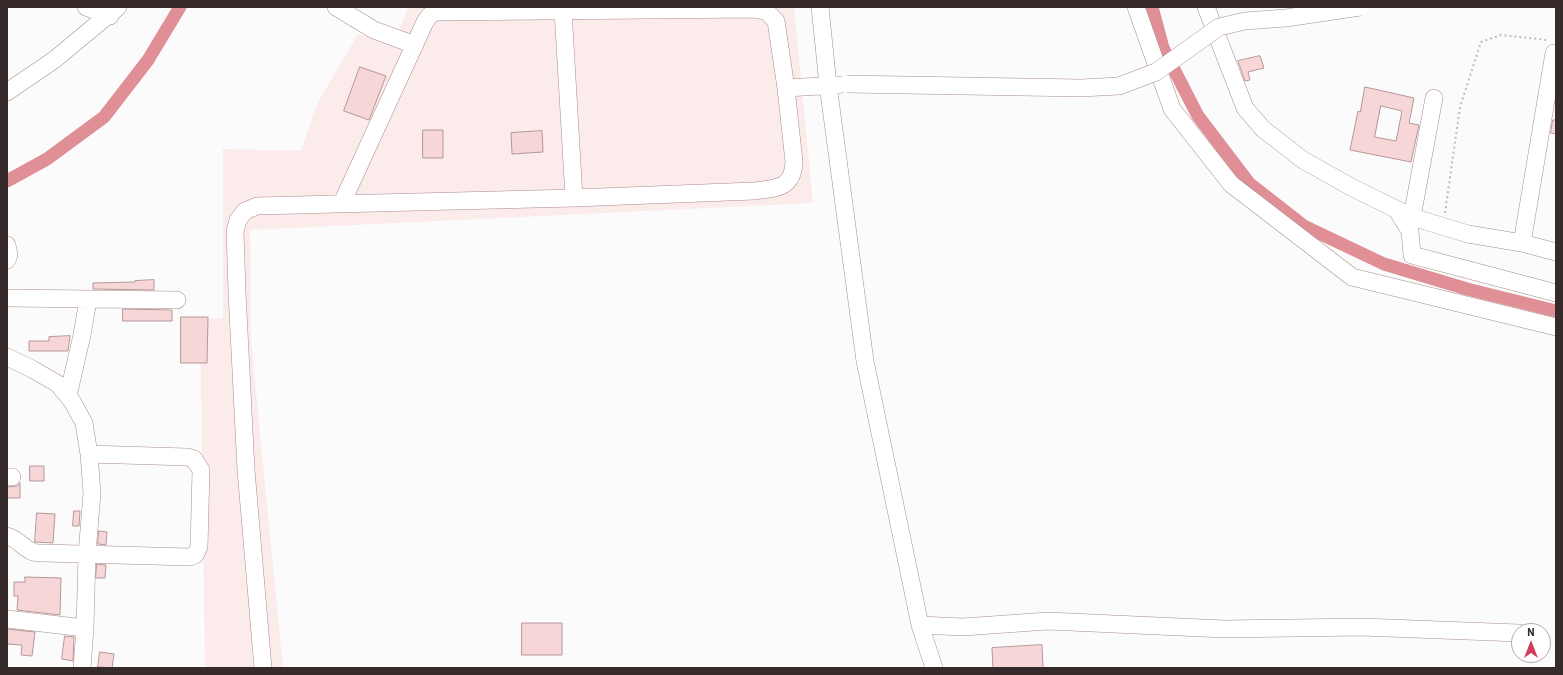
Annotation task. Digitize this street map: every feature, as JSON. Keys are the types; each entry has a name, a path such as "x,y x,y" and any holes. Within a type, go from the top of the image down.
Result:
{"street":[{"path":"86,7 114,11"},
{"path":"336,7 374,30 415,44"},
{"path":"820,7 828,85 865,360 920,625 934,668"},
{"path":"1136,7 1172,109 1231,184 1352,277 1556,327"},
{"path":"1206,7 1244,108 1263,129 1303,160 1353,188 1412,217 1468,234 1522,243 1556,252"},
{"path":"786,88 847,84 1081,88 1119,86 1156,72 1219,27 1245,21 1286,18 1360,7"},
{"path":"263,668 246,470 237,292 235,231 238,220 245,211 257,206 574,198 754,191 780,187 788,183 794,172 794,162 786,88 776,21 766,11 754,9 436,12 430,15 415,44 342,203"},
{"path":"563,10 574,198"},
{"path":"7,92 54,60 114,11"},
{"path":"1522,243 1551,46"},
{"path":"1412,217 1434,98"},
{"path":"1396,209 1410,231 1412,255 1556,293"},
{"path":"7,245 9,255 7,260"},
{"path":"7,298 177,300"},
{"path":"68,396 82,335 88,300"},
{"path":"7,357 58,384 68,396 84,423 89,454 92,493 87,554 85,628 82,668"},
{"path":"7,536 12,537 33,552 190,557 195,555 199,547 201,470 194,459 187,457 89,454"},
{"path":"7,619 85,628"},
{"path":"920,625 963,627 1048,621 1224,629 1362,627 1511,634"}],"path":[{"path":"1443,226 1460,107 1481,42 1501,35 1551,46"}],"shaded area":[{"path":"408,7 794,7 813,203 250,230 251,340 283,668 205,668 200,320 223,318 223,149 301,151 317,104 358,34 393,45"}],"building":[{"path":"1260,56 1264,68 1248,72 1250,80 1245,81 1238,61"},
{"path":"360,67 386,76 369,120 344,111"},
{"path":"1365,87 1414,98 1409,123 1419,125 1411,162 1350,150 1358,111 1360,112","holes":["1381,106 1402,111 1396,141 1375,137"]},
{"path":"1553,120 1556,120 1556,134 1551,133"},
{"path":"423,130 443,130 443,158 423,158"},
{"path":"542,131 543,152 512,154 511,133"},
{"path":"154,280 154,290 93,289 93,283"},
{"path":"123,309 172,310 172,321 123,321"},
{"path":"181,317 208,317 207,363 181,363"},
{"path":"70,336 68,351 29,351 29,341 49,341 49,337"},
{"path":"30,466 44,466 44,481 30,481"},
{"path":"20,483 20,498 7,498 7,487 17,486"},
{"path":"74,511 80,511 79,526 73,526"},
{"path":"37,513 55,514 53,543 35,542"},
{"path":"99,531 107,532 106,545 98,544"},
{"path":"97,564 106,565 105,578 96,578"},
{"path":"25,577 61,578 60,615 17,610 18,596 14,596 14,582 25,582"},
{"path":"522,623 562,623 562,655 522,655"},
{"path":"7,629 35,632 32,656 21,655 22,645 7,644"},
{"path":"65,636 74,637 73,661 62,659"},
{"path":"1042,645 1043,668 993,668 992,648"},
{"path":"100,652 114,654 112,668 98,667"}],"waterway":[{"path":"7,181 47,159 104,117 148,60 180,7"},
{"path":"1152,7 1163,48 1198,116 1249,183 1304,226 1384,264 1467,289 1556,311"}]}
